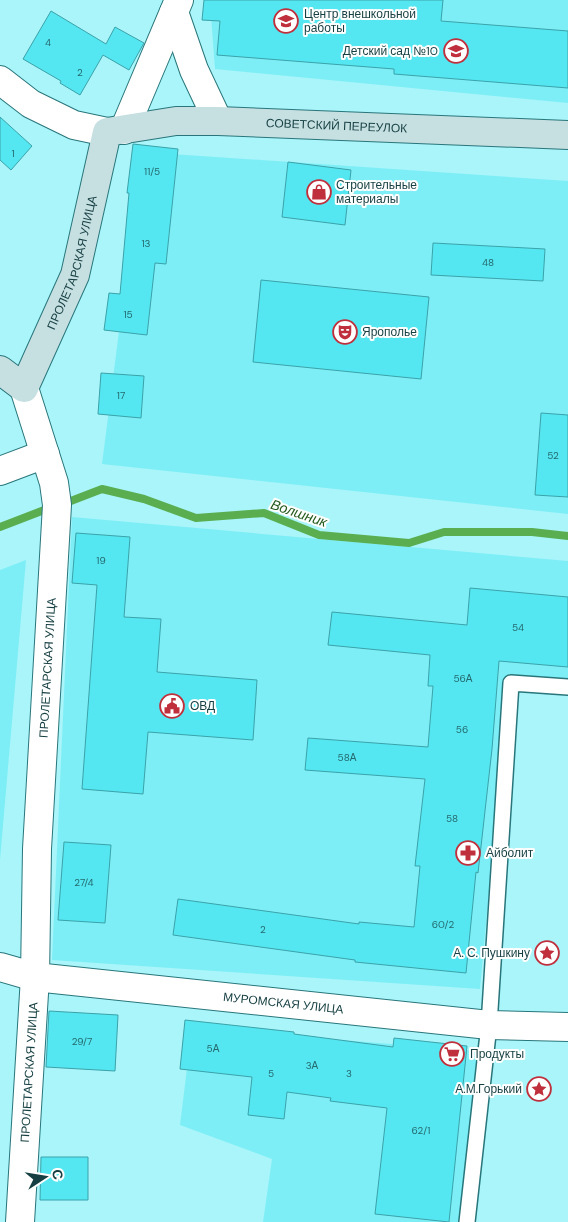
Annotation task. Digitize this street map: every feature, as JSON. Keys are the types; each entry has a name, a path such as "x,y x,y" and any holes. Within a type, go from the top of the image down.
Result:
{"street":[{"path":"177,6 194,70 218,121"},
{"name":"ПРОЛЕТАРСКАЯ УЛИЦА","path":"20,1222 35,977 37,849 57,505 54,483 24,388 75,275 116,131 177,6"},
{"path":"0,80 31,104 74,125 116,131"},
{"name":"СОВЕТСКИЙ ПЕРЕУЛОК","path":"116,131 176,122 218,121 568,135"},
{"path":"0,370 24,388"},
{"path":"0,470 45,454"},
{"name":"МУРОМСКАЯ УЛИЦА","path":"0,967 35,977 489,1026 568,1027"}],"lane":[{"path":"467,1222 489,1026 511,683 568,687"}],"shaded area":[{"path":"217,0 568,0 568,103 215,69 211,16"},
{"path":"142,152 568,181 568,514 102,464"},
{"path":"72,517 568,561 568,679 509,674 480,989 52,960"},
{"path":"26,560 0,860 0,570"},
{"path":"192,1028 479,1051 468,1222 263,1222 272,1159 180,1125"}],"building":[{"path":"204,0 443,0 441,21 568,31 568,88 394,74 394,69 217,55 220,21 202,20"},
{"path":"51,11 106,44 115,27 144,43 129,70 103,55 80,95 60,83 61,81 23,59"},
{"path":"0,117 32,146 11,170 0,160"},
{"path":"133,144 178,149 166,264 155,263 147,335 104,330 109,293 120,294 129,193 127,193"},
{"path":"288,162 351,170 345,225 282,217"},
{"path":"433,243 545,249 543,281 431,275"},
{"path":"261,280 429,297 421,379 253,362"},
{"path":"101,373 144,376 141,418 98,414"},
{"path":"541,413 568,415 568,497 535,495"},
{"name":"ОВД","path":"76,533 130,537 124,617 161,619 157,672 257,680 253,740 148,732 143,794 82,789 97,585 72,583"},
{"path":"470,588 568,597 568,667 499,661 492,749 478,873 476,872 466,973 355,962 355,960 173,935 178,899 359,924 359,922 414,927 420,866 415,866 425,779 305,770 308,738 428,747 433,686 428,686 430,655 328,645 332,612 467,625"},
{"path":"64,842 111,845 105,923 58,920"},
{"path":"49,1011 118,1015 115,1071 46,1067"},
{"path":"185,1020 294,1032 294,1034 393,1047 394,1038 467,1046 449,1222 375,1214 387,1108 330,1101 331,1098 287,1092 284,1119 248,1115 252,1077 180,1069"},
{"path":"41,1157 88,1157 88,1200 40,1200"}],"waterway":[{"name":"Волшник","path":"63,504 102,489 144,499 196,518 264,513 319,535 409,543 444,532 532,532 568,536"},
{"name":"Волшник","path":"0,527 52,507"}],"place":[{"name":"Центр внешкольной работы","path":"286,21"},
{"name":"Детский сад №10","path":"456,51"},
{"name":"Строительные материалы","path":"319,192"},
{"name":"Ярополье","path":"345,332"},
{"name":"ОВД","path":"172,706"},
{"name":"Айболит","path":"468,853"},
{"name":"А. С. Пушкину","path":"547,953"},
{"name":"Продукты","path":"452,1054"},
{"name":"А.М.Горький","path":"539,1089"}]}
